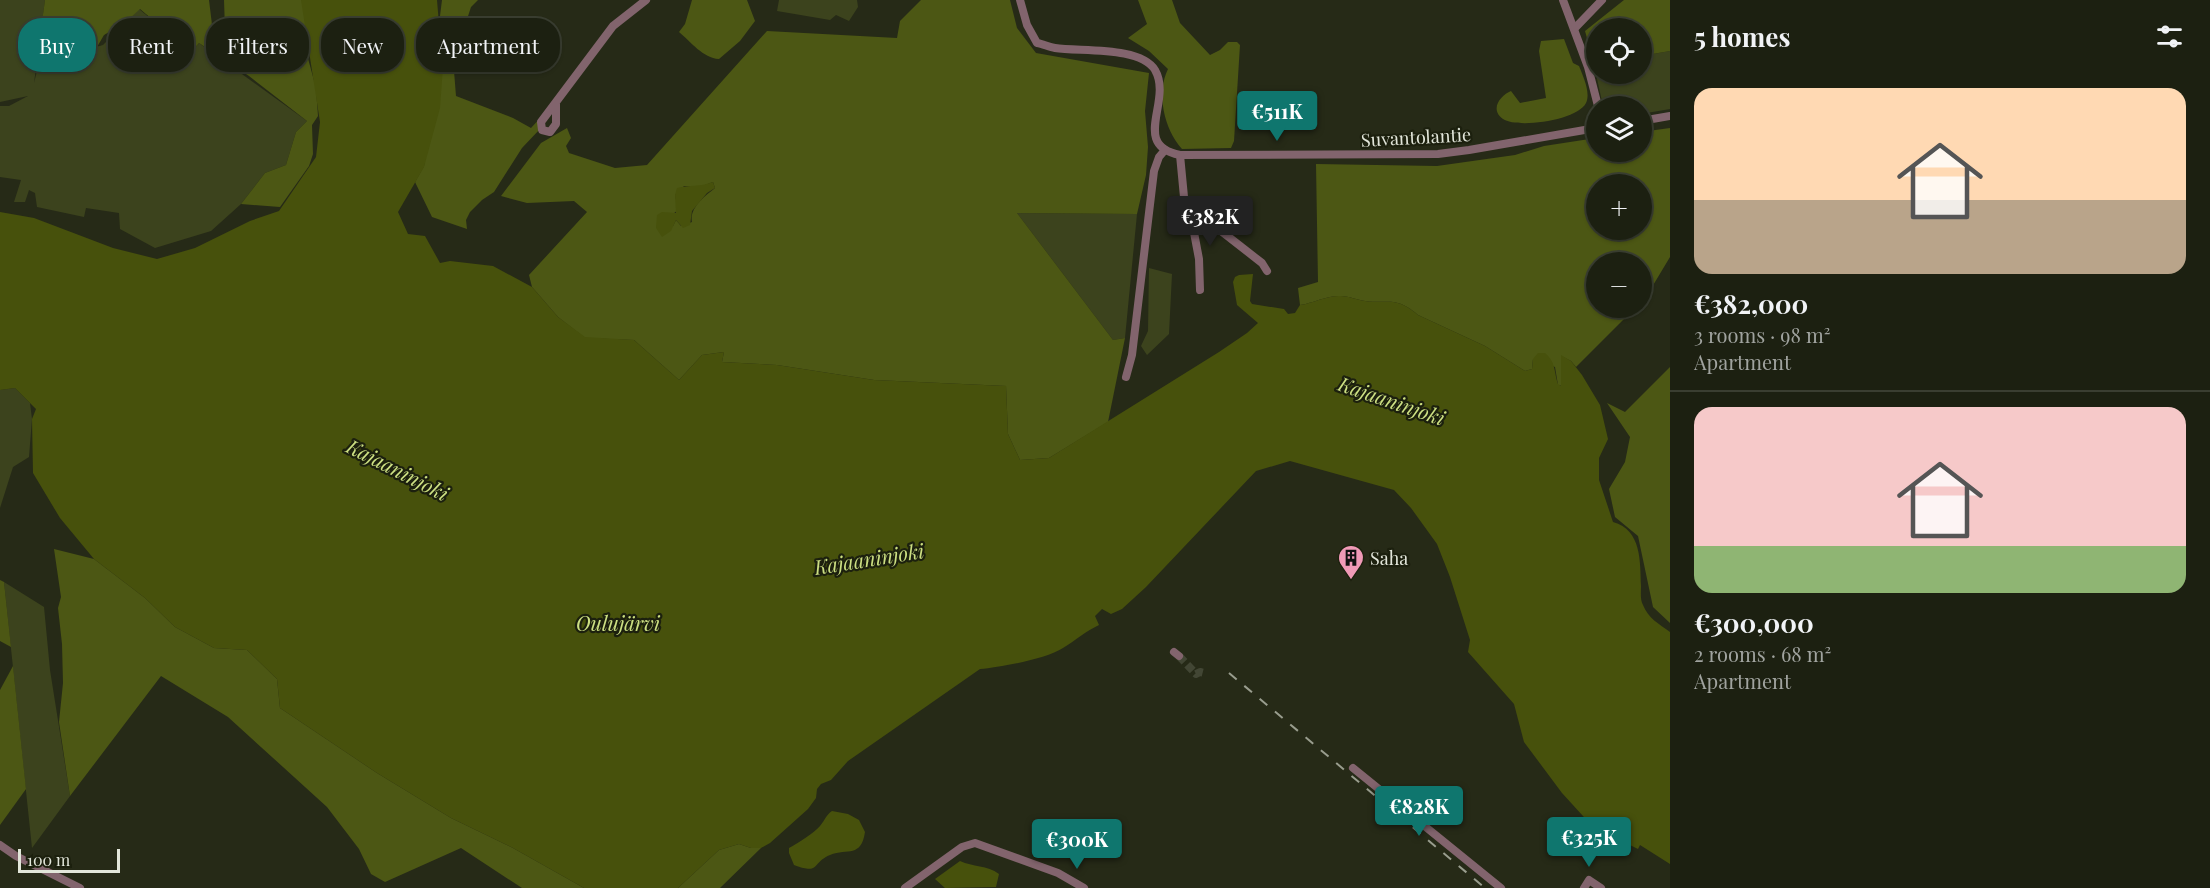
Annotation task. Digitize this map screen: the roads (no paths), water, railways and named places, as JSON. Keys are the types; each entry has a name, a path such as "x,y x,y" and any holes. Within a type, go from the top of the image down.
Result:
{"street":[{"path":"556,104 556,124 550,132 542,130 541,122 613,26 646,0"},
{"path":"1020,0 1027,25 1037,42 1052,48 1136,56 1148,61 1159,80 1160,93 1154,135 1159,146 1165,150 1159,157 1154,171 1132,355 1126,377"},
{"path":"1563,0 1575,28 1595,96"},
{"path":"1575,28 1602,0"},
{"path":"1652,119 1670,116"},
{"name":"Suvantolantie","path":"1165,150 1180,155 1438,154 1586,130"},
{"path":"1180,155 1184,197 1189,206 1199,259 1200,290"},
{"path":"1189,206 1263,263 1267,271"},
{"path":"1353,768 1501,888"},
{"path":"905,888 962,847 975,843 1058,873 1084,888"},
{"path":"0,845 16,856 80,888"},
{"path":"1584,888 1589,880 1601,888"}],"water":[{"name":"Oulujärvi","path":"301,0 437,0 438,18 416,18 416,72 443,72 440,108 424,167 398,212 408,234 425,236 440,263 450,261 493,266 532,287 558,317 585,337 634,340 679,380 702,355 724,352 722,362 777,365 874,380 1006,386 1008,434 1020,460 1049,458 1247,333 1258,323 1237,305 1233,282 1239,275 1253,274 1250,301 1252,304 1284,309 1288,314 1295,313 1300,305 1336,296 1365,301 1392,302 1404,305 1418,315 1485,346 1525,371 1532,369 1533,359 1538,353 1545,353 1553,364 1558,384 1561,386 1561,355 1571,361 1600,405 1608,439 1599,458 1599,480 1613,522 1622,526 1634,539 1639,557 1642,603 1651,617 1670,632 1670,864 1640,845 1638,849 1593,827 1562,793 1524,742 1514,704 1468,652 1470,640 1437,544 1411,508 1394,490 1290,461 1256,471 1146,587 1122,609 1111,614 1102,609 1095,616 1099,625 1046,656 980,669 848,761 831,780 821,784 817,789 816,798 808,809 770,843 761,848 739,844 719,850 678,888 584,888 513,848 451,818 377,773 280,708 277,679 247,650 214,648 175,627 145,598 94,559 60,518 33,473 32,419 36,409 15,388 0,390 0,212 34,218 113,248 157,259 195,248 250,221 279,211 316,157 320,122 309,51 309,18 304,18"},
{"path":"713,182 715,188 707,193 692,211 690,225 683,228 676,220 671,231 662,237 656,228 657,215 662,212 676,213 677,188"},
{"path":"832,811 848,814 859,820 865,832 860,846 853,851 830,855 812,868 794,865 789,848 817,829"},
{"path":"960,861 990,869 999,874 996,887 945,888 935,879"}],"tunnel":[{"path":"1179,656 1196,674 1204,673"}],"railway":[{"path":"1229,673 1485,888"}],"place":[{"name":"Saha","path":"1351,581"}],"water label":[{"name":"Kajaaninjoki","path":"1392,400"},
{"name":"Kajaaninjoki","path":"398,469"},
{"name":"Kajaaninjoki","path":"869,558"}]}
